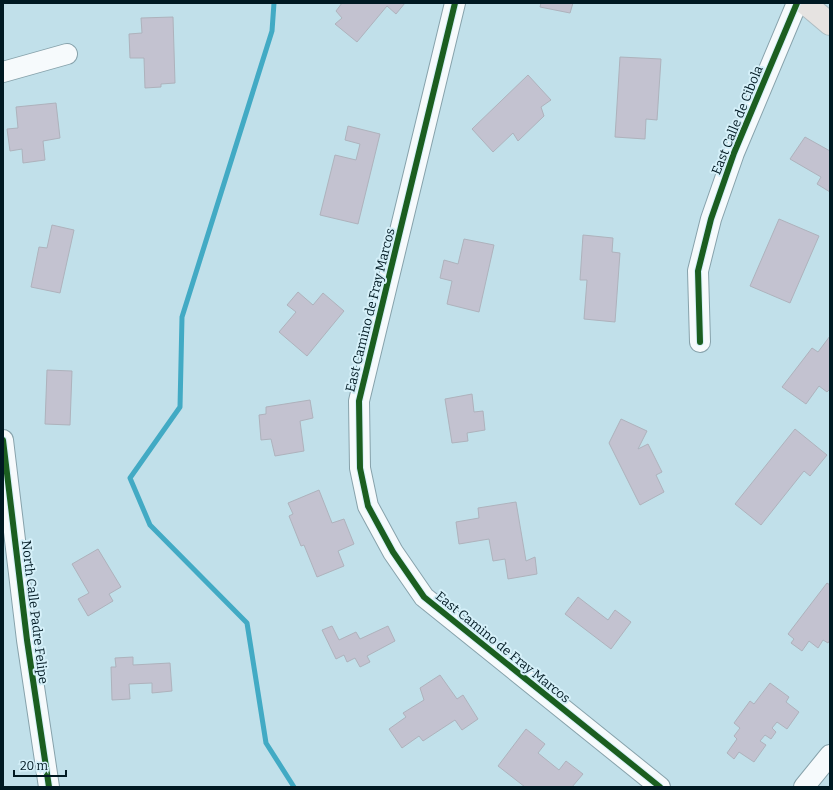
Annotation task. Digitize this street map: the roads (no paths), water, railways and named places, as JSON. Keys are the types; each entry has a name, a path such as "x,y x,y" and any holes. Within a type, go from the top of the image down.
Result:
{"main road":[{"path":"805,3 830,24"}],"street":[{"name":"East Camino de Fray Marcos","path":"456,3 359,401 360,468 368,506 393,552 424,598 660,787"},
{"name":"East Calle de Cibola","path":"700,342 698,272 712,219 734,152 797,3"},
{"path":"3,72 67,54"},
{"name":"North Calle Padre Felipe","path":"3,440 27,640 49,787"},
{"path":"804,787 830,755"}],"waterway":[{"path":"274,3 272,31 182,317 180,407 130,478 150,525 247,623 266,743 294,787"}]}
